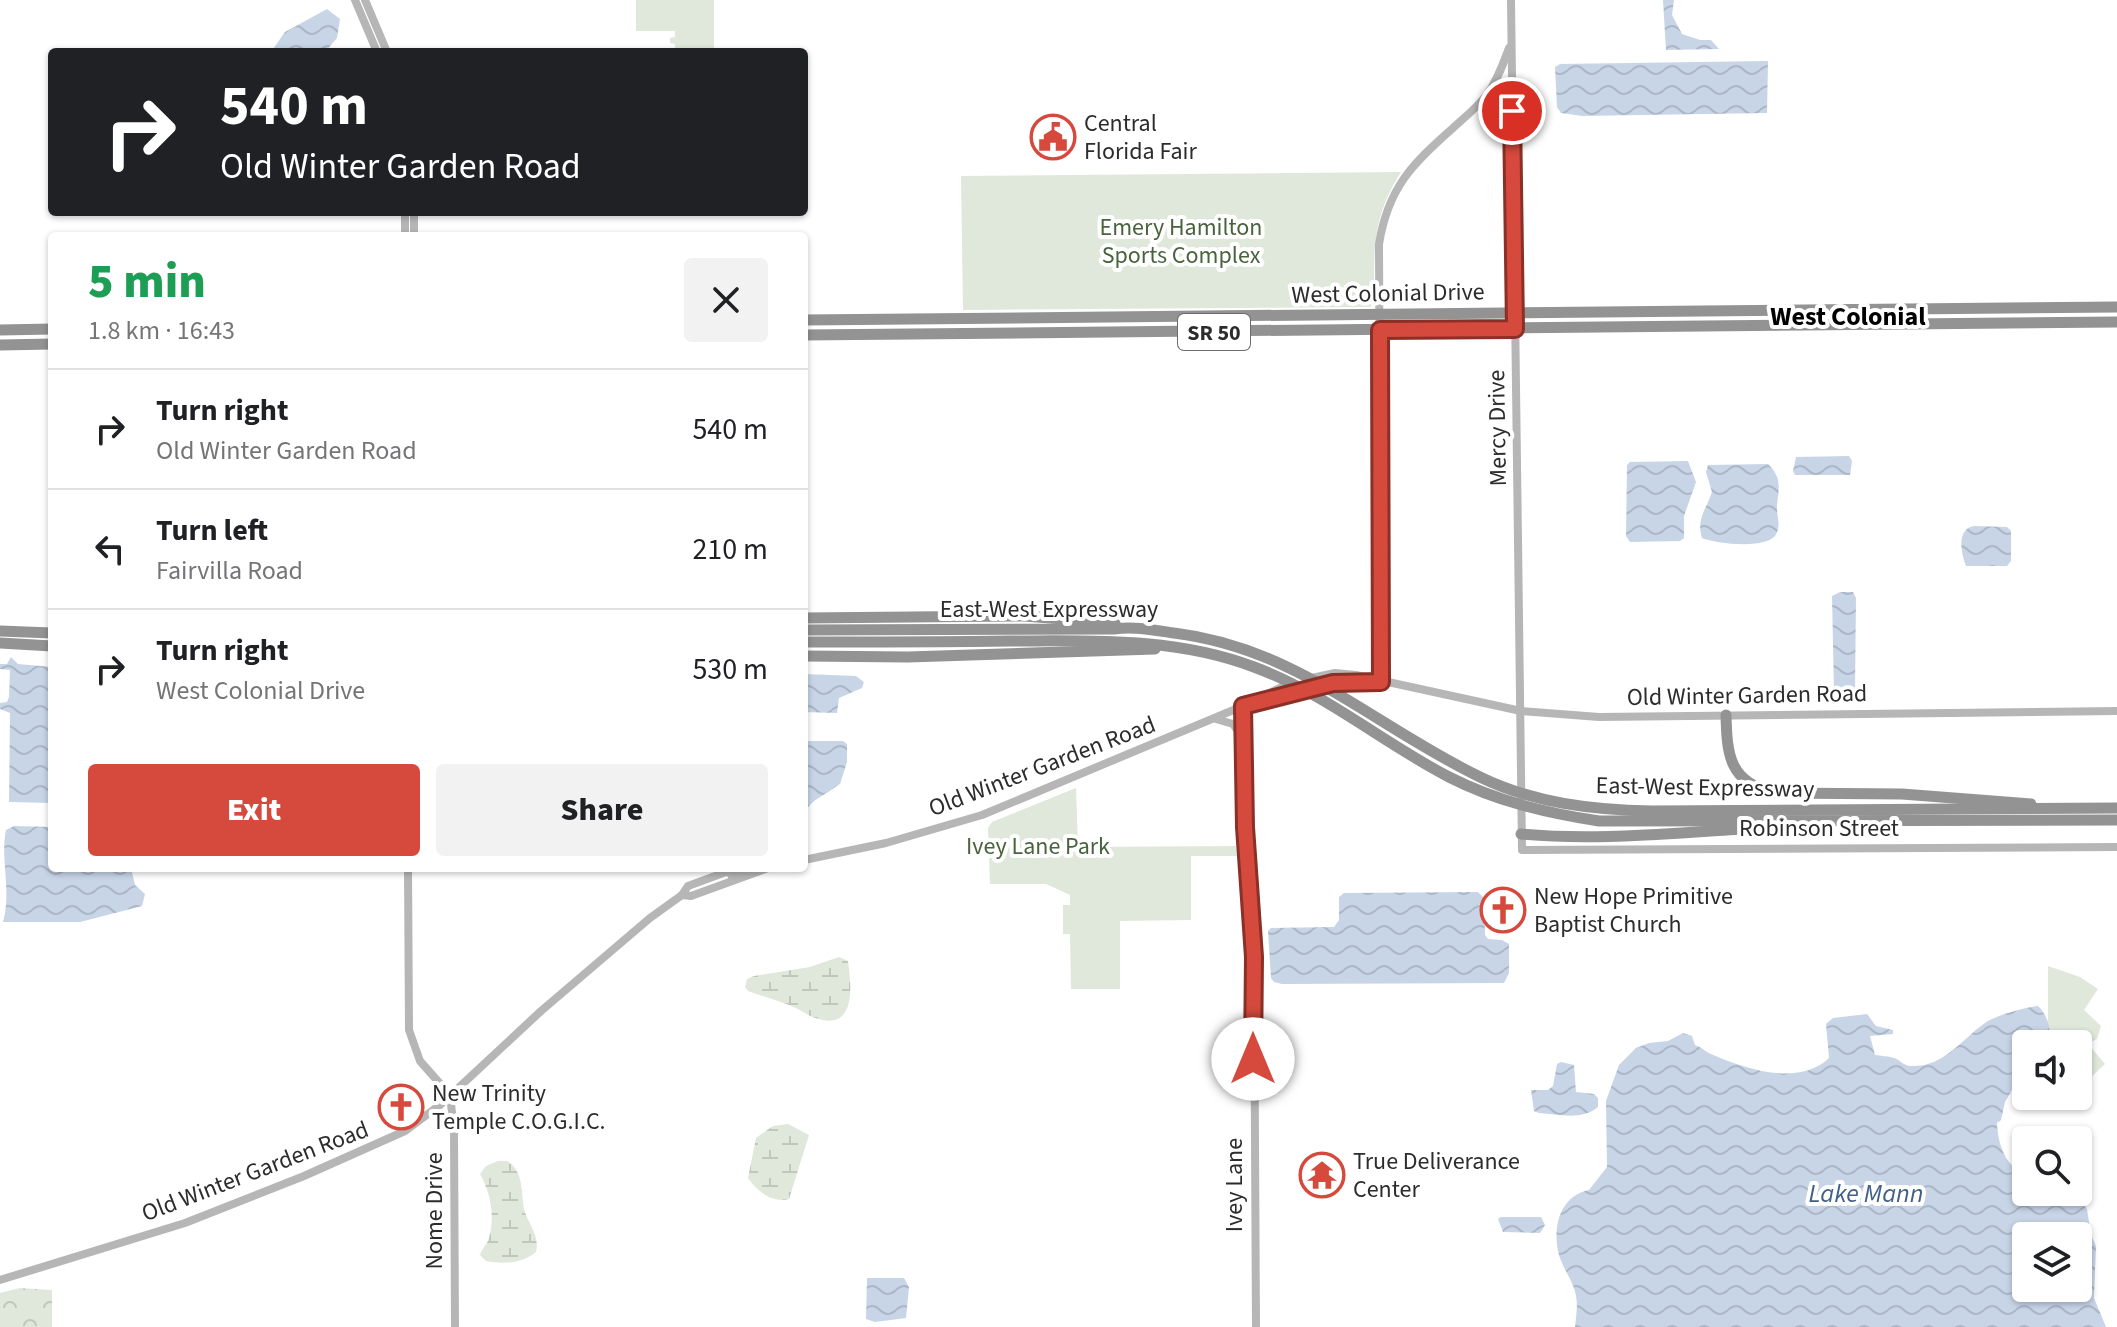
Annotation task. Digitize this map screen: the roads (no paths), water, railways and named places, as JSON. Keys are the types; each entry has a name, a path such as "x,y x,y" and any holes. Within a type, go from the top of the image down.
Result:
{"highway":[{"name":"West Colonial Drive","path":"808,320 2117,307"},
{"path":"1941,324 1945,314 1984,312 1989,308"},
{"path":"2011,324 2017,319 2051,318 2058,314 2059,308"},
{"path":"1820,326 1823,321 1865,319 1870,310"},
{"path":"1691,327 1695,317 1737,315 1743,311"},
{"path":"1082,317 1082,333"},
{"path":"847,335 852,324 877,323 883,319"},
{"path":"808,334 833,329 837,320"},
{"name":"West Colonial Drive","path":"808,335 2117,322"},
{"path":"0,344 21,339 31,329"},
{"path":"0,330 48,329"},
{"path":"0,344 48,342"},
{"path":"808,618 1024,616 1116,623 1127,627"},
{"path":"0,624 39,633"},
{"name":"East-West Expressway","path":"808,630 1127,627 1203,637 1239,646 1289,666 1440,756 1505,788 1544,799 1612,810 2117,808"},
{"path":"0,631 48,633"},
{"name":"East-West Expressway","path":"808,642 1130,641 1218,654 1272,673 1448,776 1506,801 1545,812 1622,823 2117,820"},
{"path":"0,646 48,646"},
{"path":"808,656 923,657 1175,646"},
{"path":"1726,715 1730,761 1740,776 1758,789 1774,793 1970,797 2044,807"},
{"path":"1521,834 1607,838 1927,821"}],"street":[{"path":"355,0 375,48"},
{"path":"365,0 385,48"},
{"name":"Mercy Drive","path":"1511,0 1522,850"},
{"path":"1381,682 1379,244 1382,223 1401,179 1420,157 1479,103 1501,71 1511,42"},
{"path":"1501,71 1512,69"},
{"name":"Old Winter Garden Road","path":"808,859 886,843 982,815 1243,706 1283,685 1321,675 1356,675 1521,711 1599,717 2117,711"},
{"name":"Ivey Lane","path":"1243,706 1245,827 1254,957 1256,1327"},
{"path":"1215,718 1233,724 1243,739"},
{"name":"Robinson Street","path":"1522,850 2117,847"},
{"path":"408,872 409,1030 420,1061 450,1095"},
{"name":"Old Winter Garden Road","path":"686,896 688,886 722,872"},
{"name":"Old Winter Garden Road","path":"0,1280 185,1223 391,1139 429,1114 612,949 686,896 754,872"},
{"name":"Nome Drive","path":"450,1095 454,1131 455,1327"}],"water":[{"path":"1663,0 1674,0 1672,15 1682,34 1711,40 1719,49 1666,50"},
{"path":"327,9 340,19 337,38 328,48 274,48 285,32"},
{"path":"1768,61 1767,113 1582,116 1561,113 1557,107 1555,67 1560,64"},
{"path":"1849,456 1852,461 1850,475 1795,475 1793,471 1796,457"},
{"path":"1688,461 1696,482 1684,516 1684,538 1680,541 1630,542 1626,536 1627,465 1630,462"},
{"path":"1768,464 1776,474 1778,483 1775,536 1751,544 1702,538 1701,520 1712,492 1706,472 1708,465"},
{"path":"2007,527 2011,531 2011,561 2007,566 1966,566 1962,537 1968,528"},
{"path":"1840,592 1853,592 1856,598 1855,690 1852,694 1834,692 1832,596"},
{"path":"11,657 18,664 48,667 48,803 9,802 10,713 0,709 0,703 7,702 9,697 10,670 0,669 0,664 7,664"},
{"path":"808,674 856,676 864,682 862,688 839,698 837,713 808,712"},
{"path":"808,741 843,741 847,744 847,762 840,784 808,807"},
{"path":"14,826 48,827 48,872 132,872 135,885 145,894 142,906 80,922 3,922 6,830"},
{"path":"1478,892 1484,898 1485,935 1488,939 1509,944 1509,973 1504,983 1282,984 1271,978 1268,931 1271,928 1334,927 1339,920 1339,897 1344,893"},
{"name":"Lake Mann","path":"2038,1006 2047,1018 2049,1030 2012,1030 2012,1090 2005,1102 2001,1120 1997,1123 2004,1154 2012,1165 2012,1206 2085,1206 2089,1222 2012,1222 2012,1302 2092,1302 2092,1237 2096,1246 2094,1298 2106,1327 1575,1327 1576,1296 1557,1245 1560,1215 1564,1206 1579,1193 1589,1190 1607,1167 1606,1101 1619,1065 1636,1048 1668,1041 1683,1033 1692,1036 1695,1045 1709,1053 1755,1070 1803,1072 1829,1058 1826,1024 1833,1018 1867,1014 1876,1026 1893,1030 1893,1034 1870,1036 1875,1055 1894,1058 1907,1065 1922,1065 1951,1052 1989,1020"},
{"path":"1557,1064 1574,1065 1576,1092 1594,1094 1598,1098 1598,1107 1577,1115 1534,1111 1531,1090 1548,1090 1553,1086"},
{"path":"1541,1217 1545,1225 1540,1233 1503,1232 1498,1219"},
{"path":"867,1278 904,1278 909,1287 906,1318 875,1322 866,1319"}],"place":[{"name":"Central Florida Fair","path":"1053,137"},
{"name":"New Hope Primitive Baptist Church","path":"1503,910"},
{"name":"New Trinity Temple C.O.G.I.C.","path":"401,1107"},
{"name":"True Deliverance Center","path":"1322,1175"}],"district":[{"name":"West Colonial","path":"1848,316"}],"park label":[{"name":"Emery Hamilton Sports Complex","path":"1181,241"},
{"name":"Ivey Lane Park","path":"1038,846"}]}
